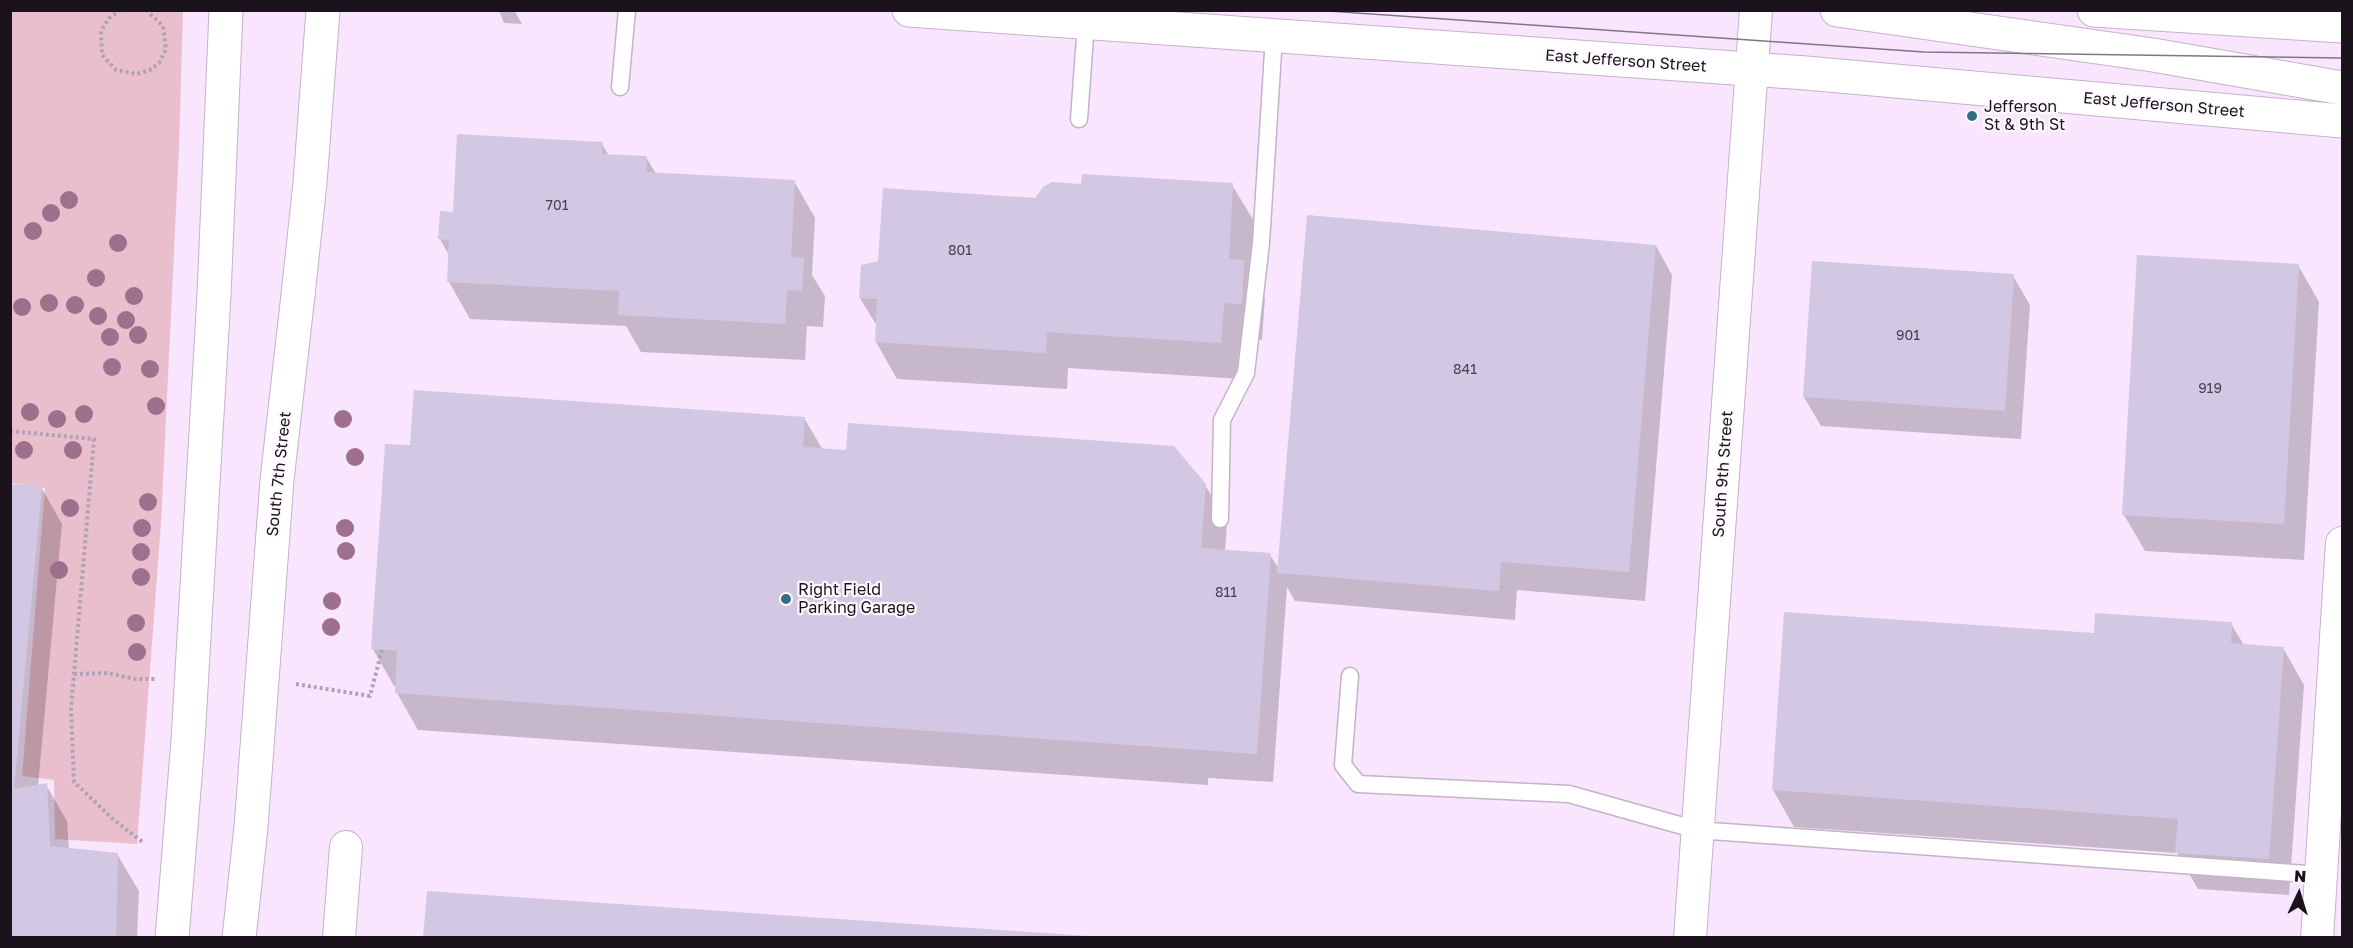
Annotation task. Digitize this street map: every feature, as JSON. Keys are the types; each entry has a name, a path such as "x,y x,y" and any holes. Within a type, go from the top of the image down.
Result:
{"main road":[{"path":"172,938 188,740 214,295 226,10"},
{"name":"South 7th Street","path":"238,938 251,827 277,480 310,183 322,10"},
{"name":"East Jefferson Street","path":"909,10 1752,70 2343,121"},
{"path":"1837,10 2153,55 2343,88"},
{"path":"2094,10 2242,16 2343,26"}],"street":[{"name":"South 9th Street","path":"1696,937 1697,830 1756,10"},
{"path":"2317,938 2343,543"},
{"path":"339,938 346,847"}],"lane":[{"path":"620,87 627,10"},
{"path":"1079,119 1086,23"},
{"path":"1220,519 1222,420 1246,373 1260,255 1274,36"},
{"path":"1350,676 1342,765 1358,784 1569,794 1697,830 2321,875"}],"path":[{"path":"121,10 109,18 101,31 102,55 116,70 137,74 150,70 159,63 166,49 163,26 146,10"},
{"path":"10,431 94,439 71,709 74,782 114,820 150,848"}],"shaded area":[{"path":"11,11 183,11 179,147 161,523 137,844 55,839 54,780 22,776 45,488 11,483"}],"building":[{"path":"457,134 603,142 602,154 647,156 646,172 795,180 791,257 804,258 802,291 787,290 785,324 618,315 619,291 447,282 449,240 438,239 440,211 453,212"},
{"path":"1082,174 1233,183 1229,259 1244,260 1242,304 1224,303 1221,343 1047,332 1046,353 875,342 877,299 859,298 861,265 878,261 883,188 1035,198 1043,187 1052,182 1081,184"},
{"path":"1307,215 1656,245 1629,572 1501,562 1499,591 1277,573"},
{"path":"2137,255 2299,264 2284,524 2122,515"},
{"path":"1812,261 2014,274 2005,411 1803,397"},
{"name":"Right Field Parking Garage","path":"414,390 805,417 803,447 846,450 848,423 1174,446 1206,484 1201,548 1271,553 1257,754 395,693 397,651 371,649 385,444 410,445"},
{"path":"10,484 42,486 14,789 47,783 50,846 118,853 116,938 10,938"},
{"path":"1784,612 2094,633 2095,613 2232,622 2231,643 2284,647 2269,859 2175,853 2178,819 1772,790"},
{"path":"427,891 1089,936 1089,938 423,938"}],"tram line":[{"path":"1313,10 1924,52 2342,58"}],"place":[{"name":"Jefferson St & 9th St","path":"1972,116"},
{"name":"Right Field Parking Garage","path":"786,599"}]}
